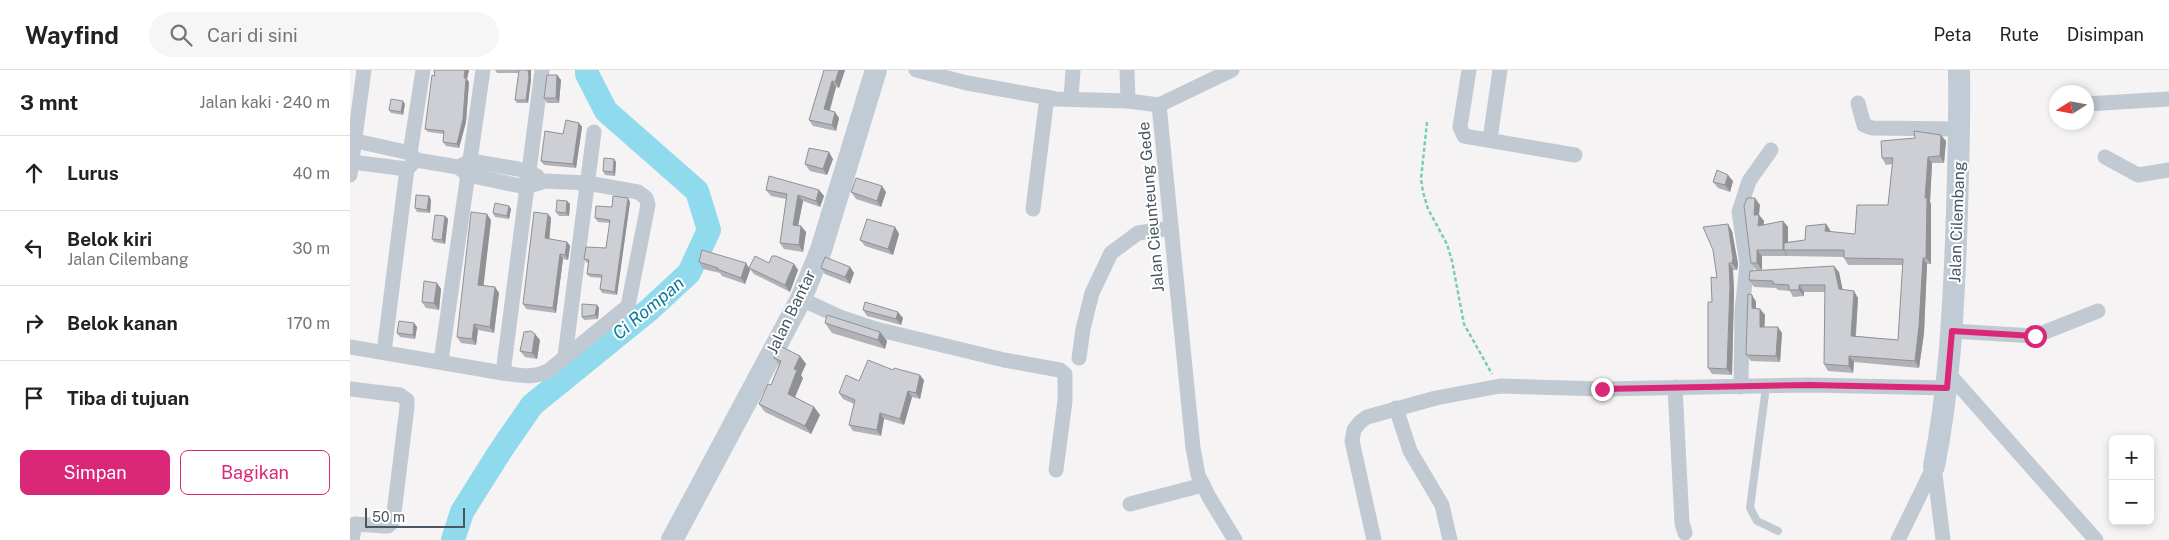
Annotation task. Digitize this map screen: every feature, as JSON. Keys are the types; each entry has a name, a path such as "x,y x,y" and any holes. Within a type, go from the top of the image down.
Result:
{"street":[{"path":"364,70 351,165 411,161"},
{"path":"384,352 423,70"},
{"path":"441,361 466,168 483,70"},
{"path":"503,373 542,70"},
{"name":"Jalan Bantar","path":"672,540 801,299 821,250 876,70"},
{"name":"Jalan Cieunteung Gede","path":"916,70 1047,98 1159,105 1193,448 1198,475 1235,540"},
{"path":"1071,99 1073,70"},
{"path":"1127,70 1128,102"},
{"path":"1159,105 1232,70"},
{"path":"1469,70 1460,129 1464,136 1575,156"},
{"path":"1490,140 1500,70"},
{"name":"Jalan Cilembang","path":"1934,466 1948,381 1952,331 1960,129 1959,70"},
{"path":"1033,209 1047,98"},
{"path":"2094,104 2169,99"},
{"path":"1858,103 1864,125 1872,128 1960,129"},
{"path":"565,356 594,132"},
{"path":"353,143 411,161 466,168 528,171 545,181"},
{"path":"1741,387 1742,310 1747,264 1739,212 1749,181 1771,150"},
{"path":"2106,157 2138,175 2157,172"},
{"path":"350,347 528,377 538,376 628,306 648,205 646,198 638,192 587,183 545,181 526,187 466,168"},
{"path":"1079,358 1083,329 1092,293 1111,253 1138,233 1171,228"},
{"path":"801,299 840,317 876,329 1004,360 1060,370 1065,374 1065,401 1056,470"},
{"path":"1952,331 2035,336 2098,311"},
{"path":"1374,540 1352,442 1354,430 1367,417 1396,408 1500,386 1602,389 1766,387 1948,381 2018,451 2096,540"},
{"path":"1675,387 1682,523 1685,533"},
{"path":"350,389 400,395 407,400 408,407 393,521 388,526 353,523 352,540"},
{"path":"1396,408 1410,451 1442,505 1450,540"},
{"path":"1898,540 1934,466"},
{"path":"1934,466 1943,540"},
{"path":"1130,504 1203,484"}],"lane":[{"path":"1766,387 1750,508 1757,521 1778,530"}],"path":[{"path":"1427,122 1421,179 1423,192 1428,209 1450,253 1464,324 1500,386"}],"building":[{"path":"434,70 465,70 463,119 457,144 443,142 444,131 425,129 432,75 435,76"},
{"path":"519,70 528,70 526,100 515,100"},
{"path":"824,70 839,70 835,82 832,81 824,109 835,112 832,125 809,120"},
{"path":"547,75 557,75 556,98 544,98"},
{"path":"391,99 403,101 401,112 389,110"},
{"path":"566,120 579,123 573,164 541,161 545,131 563,134"},
{"path":"1914,131 1941,135 1940,156 1928,157 1925,198 1927,198 1926,258 1923,258 1915,361 1849,356 1849,366 1824,364 1825,285 1799,285 1799,290 1789,290 1789,285 1773,284 1773,281 1749,280 1750,271 1834,266 1839,289 1854,291 1851,336 1898,340 1903,259 1844,258 1844,250 1784,250 1784,243 1805,240 1806,226 1826,224 1825,231 1855,234 1857,205 1888,205 1893,158 1882,158 1881,141 1915,138"},
{"path":"809,148 829,152 823,169 805,164"},
{"path":"604,158 614,159 613,172 603,171"},
{"path":"1717,170 1728,175 1725,185 1713,182"},
{"path":"769,176 819,190 816,201 798,195 793,225 801,226 799,245 780,243 787,194 766,190"},
{"path":"856,178 882,186 877,201 851,192"},
{"path":"416,195 429,196 427,210 415,208"},
{"path":"613,196 628,198 615,292 600,289 602,275 587,274 589,260 584,259 586,247 606,248 610,220 595,218 596,206 612,207"},
{"path":"1747,198 1755,198 1754,215 1759,215 1758,226 1783,221 1783,250 1757,250 1757,263 1751,263 1744,206"},
{"path":"557,200 567,201 566,213 556,212"},
{"path":"495,203 509,206 507,216 493,213"},
{"path":"471,212 487,214 478,285 495,287 490,327 474,324 472,339 457,337"},
{"path":"534,212 548,214 545,238 567,242 565,255 560,254 553,308 523,304"},
{"path":"435,215 445,216 442,240 432,239"},
{"path":"867,219 895,227 888,249 860,240"},
{"path":"1728,224 1733,258 1732,263 1729,263 1727,369 1708,368 1708,302 1712,302 1711,277 1717,278 1713,250 1703,227"},
{"path":"702,250 746,263 741,278 699,262"},
{"path":"755,256 769,263 772,256 776,256 794,264 785,285 749,268"},
{"path":"825,257 850,267 845,277 821,268"},
{"path":"424,281 437,283 434,303 422,302"},
{"path":"1748,294 1752,295 1752,308 1760,309 1760,327 1778,327 1776,356 1746,355"},
{"path":"865,302 898,312 896,319 863,310"},
{"path":"582,304 597,305 595,315 582,317"},
{"path":"827,315 880,332 878,340 825,323"},
{"path":"399,321 414,323 413,335 397,333"},
{"path":"531,331 535,334 532,353 520,351 524,332"},
{"path":"780,346 800,356 794,369 797,370 788,394 814,407 805,426 759,404 768,384 771,385 781,361 774,358"},
{"path":"868,360 893,370 894,368 920,375 916,393 908,391 900,419 880,413 877,430 849,425 855,400 839,393 846,375 859,381"}],"waterway":[{"name":"Ci Rompan","path":"453,540 462,512 532,405 649,310 689,273 709,230 697,191 606,111 587,74 587,70"}],"route":[{"path":"1602,389 1810,385 1947,388 1952,331 2035,336"}]}
